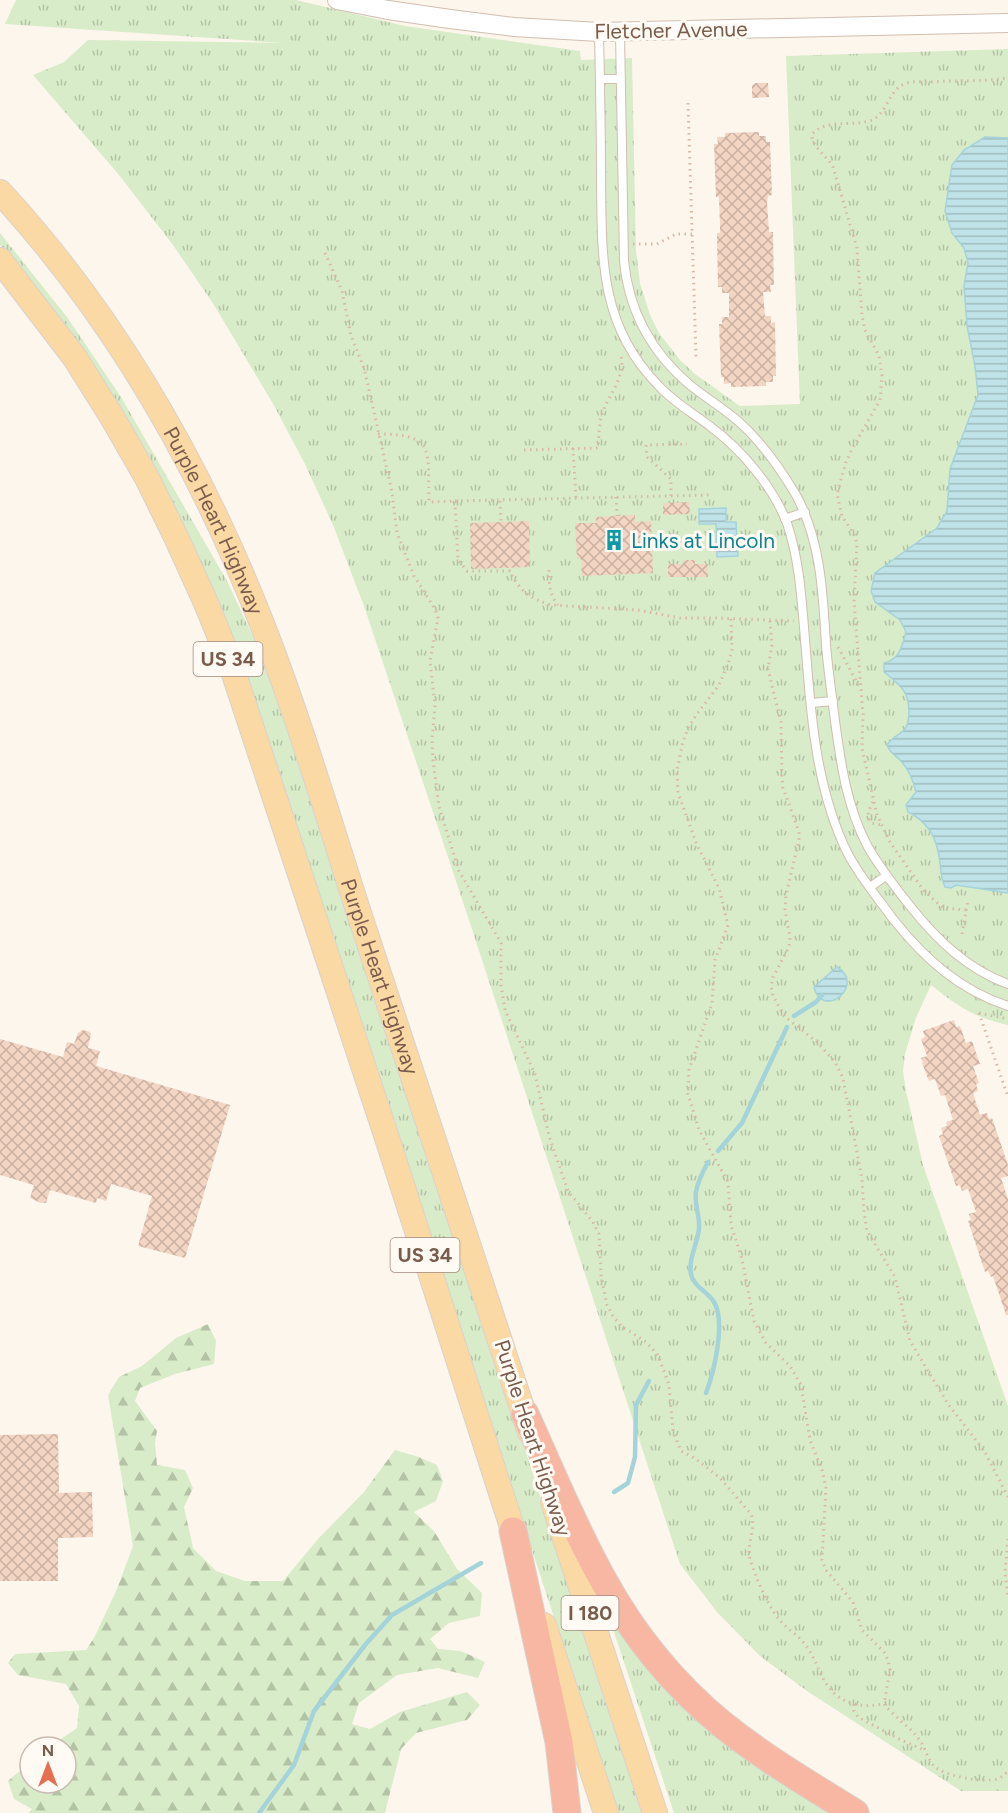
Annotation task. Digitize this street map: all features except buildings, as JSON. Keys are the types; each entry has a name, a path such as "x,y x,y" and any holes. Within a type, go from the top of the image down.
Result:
{"highway":[{"path":"525,1414 602,1579 628,1621 655,1657 722,1724 758,1751 855,1813"},
{"path":"513,1531 559,1742 567,1813"}],"main road":[{"name":"Purple Heart Highway","path":"0,192 49,248 130,361 216,517 266,636 428,1116 655,1813"},
{"name":"Purple Heart Highway","path":"0,260 75,358 147,478 206,603 230,662 606,1813"}],"street":[{"name":"Fletcher Avenue","path":"337,0 460,21 599,32 1008,23"}],"lane":[{"path":"620,31 623,244 630,296 639,321 655,349 673,370 738,421 762,446 789,484 805,512 821,577 832,701 840,757 849,801 868,847 886,876 943,944 982,972 1008,984"},
{"path":"599,32 604,272 609,301 621,331 634,356 657,385 726,439 745,459 771,493 785,519 793,542 801,588 811,703 819,760 829,807 850,857 870,887 916,946 944,973 972,990 1008,1006"},
{"path":"600,80 620,79"},
{"path":"785,519 805,512"},
{"path":"811,703 832,701"},
{"path":"870,887 886,876"}],"path":[{"path":"966,910 947,909 936,902 909,872 881,825 873,802 862,748 863,714 854,602 857,545 855,536 842,516 837,494 846,462 880,400 882,376 881,364 865,330 862,316 857,248 833,167 827,157 812,143 812,134 819,128 832,124 869,121 875,118 894,91 907,83 1008,78"},
{"path":"688,103 696,357"},
{"path":"623,244 657,244 676,234 692,234"},
{"path":"325,253 342,291 351,336 364,368 392,492 397,533 414,576 435,609 438,618 430,661 435,705 432,740 439,807 459,871 501,944 502,998 511,1024 535,1074 546,1126 561,1174 568,1191 593,1222 599,1234 602,1282 607,1305 621,1326 646,1342 664,1366 670,1391 673,1431 681,1451 696,1459 720,1478 751,1514 754,1521 748,1552 771,1608 807,1646 828,1687 836,1695 854,1704 884,1704 920,1741 935,1767 958,1776 982,1780 995,1779 1008,1771"},
{"path":"524,450 598,448 600,422 622,365 622,358 617,348"},
{"path":"378,434 402,435 417,439 424,444 430,475 429,502 710,495"},
{"path":"671,496 671,478 647,457 646,445 687,444"},
{"path":"573,448 576,498"},
{"path":"616,497 617,516"},
{"path":"455,501 458,560 467,571 510,571 522,590 540,602 638,610 680,618 792,621"},
{"path":"500,501 501,522"},
{"path":"549,570 552,598 558,605"},
{"path":"731,619 732,650 729,661 719,685 688,728 677,771 678,793 697,845 719,888 728,925 715,960 712,1003 689,1070 688,1094 699,1130 728,1182 731,1225 742,1259 754,1321 766,1343 790,1366 801,1385 810,1440 826,1487 822,1560 826,1570 853,1602 862,1630 884,1652 888,1660 890,1670 884,1704"},
{"path":"770,621 772,645 768,669 781,722 782,777 785,795 799,832 785,909 790,938 789,946 773,977 771,986 773,996 784,1016 817,1042 835,1062 843,1078 862,1179 867,1231 895,1277 910,1341 948,1404 986,1452 1008,1497"},
{"path":"873,802 868,818 871,823 881,825"},
{"path":"962,934 968,900"},
{"path":"946,914 947,909"},
{"path":"1008,1019 979,1013 1008,1097"},
{"path":"1008,1539 1005,1572 1008,1597"},
{"path":"854,1704 854,1711 858,1717 924,1750"}],"green space":[{"name":"Links at Lincoln","path":"16,0 296,0 405,26 580,51 581,60 632,58 636,251 640,283 650,315 659,333 680,360 695,374 740,406 800,404 786,56 1008,49 1008,1025 967,1010 931,985 916,1018 905,1054 903,1071 923,1165 1008,1406 1008,1791 961,1791 807,1691 760,1656 717,1612 680,1564 465,908 364,606 333,525 305,464 272,402 214,305 173,245 119,175 33,75 64,62 88,40 284,43 5,24"},
{"path":"0,233 67,317 121,397 227,581 272,677 644,1813 618,1813 310,871 102,381 47,302 0,245"},
{"path":"208,1324 216,1341 214,1364 175,1374 140,1388 135,1401 157,1431 155,1443 157,1465 185,1470 193,1488 184,1507 193,1548 216,1571 245,1581 283,1581 318,1539 364,1492 395,1450 437,1465 443,1481 436,1501 414,1512 434,1531 457,1569 482,1593 480,1616 449,1623 430,1639 438,1649 461,1651 485,1662 478,1678 438,1668 397,1675 359,1703 352,1724 370,1729 400,1712 467,1692 480,1705 467,1720 416,1733 401,1749 385,1813 28,1813 32,1809 14,1799 8,1781 18,1772 18,1795 78,1795 78,1735 67,1735 77,1728 79,1706 66,1684 18,1675 8,1663 15,1654 86,1650 94,1638 117,1589 133,1546 108,1395 119,1377 142,1366 176,1338"},
{"path":"602,1596 620,1622 847,1813 674,1813"}],"water":[{"path":"985,137 1008,138 1008,893 956,885 951,888 945,887 935,839 922,821 908,812 906,805 916,792 914,783 906,767 887,745 906,727 909,715 907,697 902,688 884,672 884,663 897,655 906,632 900,620 875,602 871,591 875,573 937,528 947,511 950,469 978,395 967,326 964,286 968,263 964,248 952,233 945,211 952,165 964,150"},
{"path":"726,508 726,522 736,522 738,556 717,557 716,524 699,524 699,509"},
{"path":"837,967 845,974 847,982 845,990 833,1000 825,1001 819,997 814,987"}],"waterway":[{"path":"794,1016 816,1002 822,995"},
{"path":"718,1151 742,1123 787,1027"},
{"path":"706,1393 718,1347 719,1322 714,1302 692,1278 690,1268 699,1228 696,1192 708,1162"},
{"path":"614,1492 628,1483 635,1457 636,1405 649,1381"},
{"path":"259,1813 294,1765 314,1711 365,1645 392,1615 481,1563"}],"place":[{"name":"Links at Lincoln","path":"614,540"}]}
